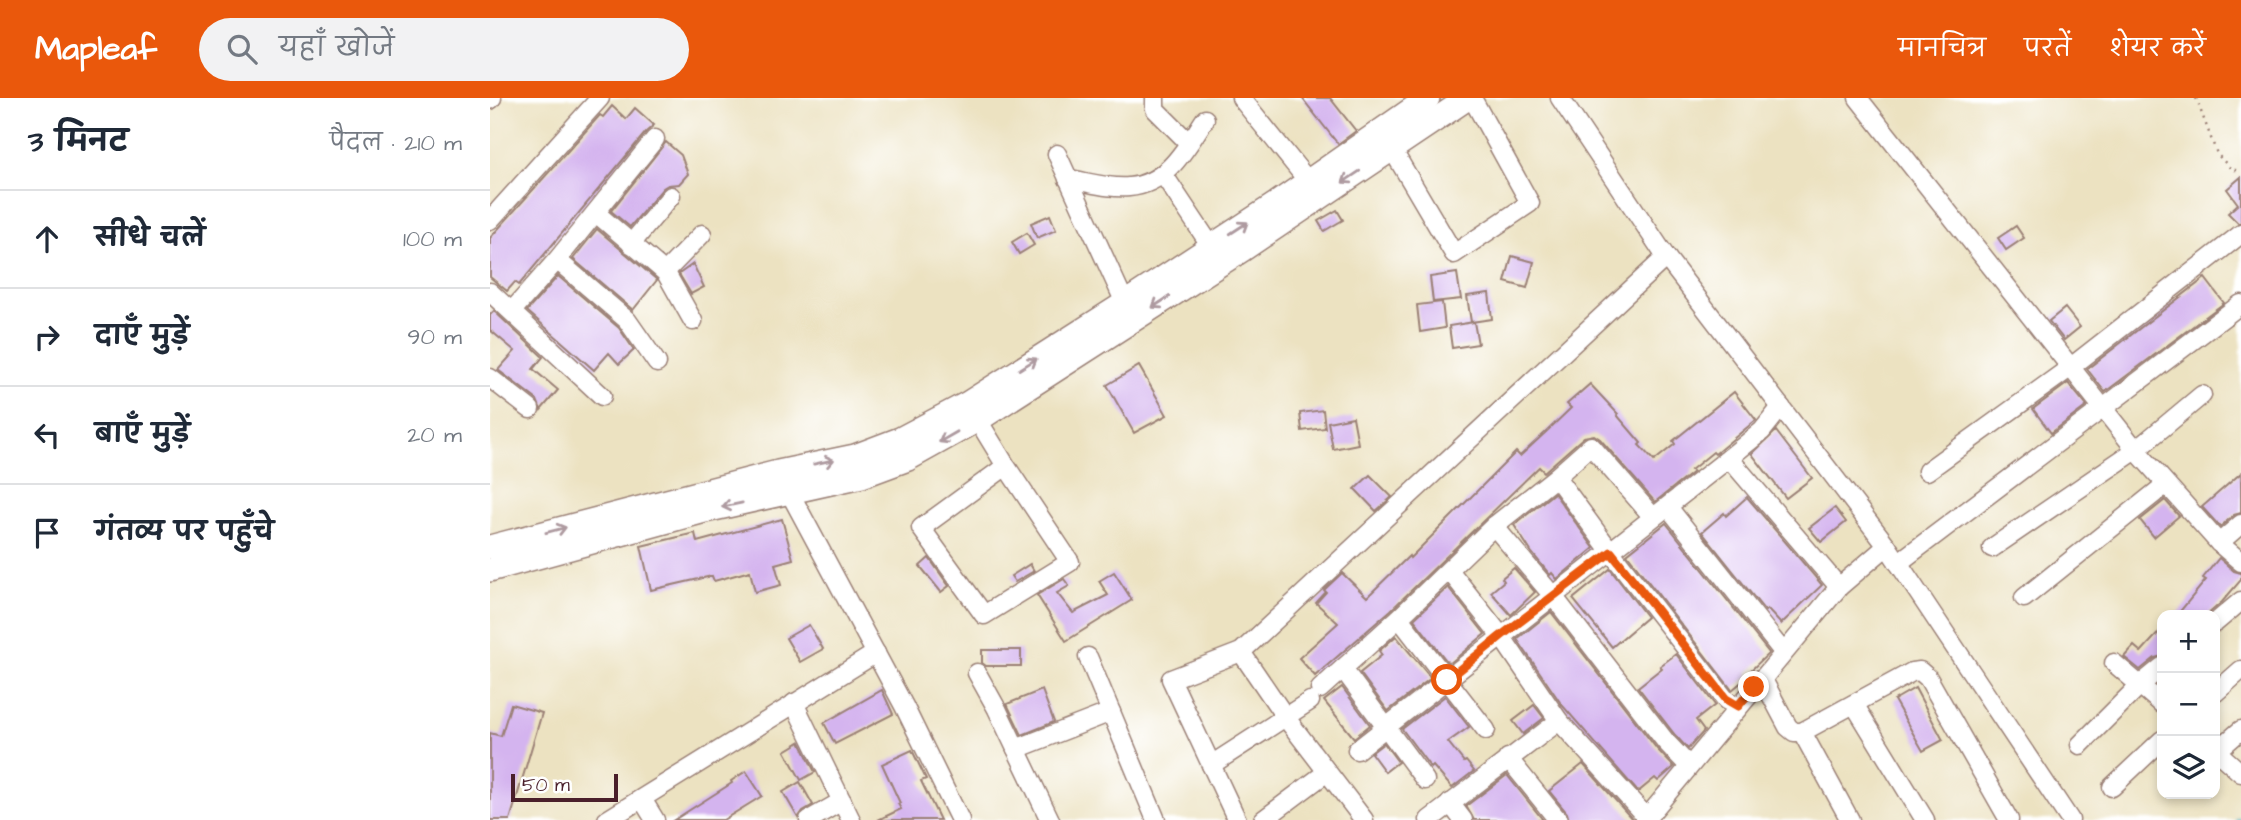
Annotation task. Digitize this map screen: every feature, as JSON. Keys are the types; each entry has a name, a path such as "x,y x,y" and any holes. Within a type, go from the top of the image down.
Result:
{"street":[{"path":"490,220 600,98"},
{"path":"1155,98 1155,109 1189,144"},
{"path":"1241,98 1308,181"},
{"path":"1069,349 1125,303 1428,98"},
{"path":"490,570 705,511 862,476 908,459 973,411 1069,349 1242,250 1392,149 1470,98 1530,203 1454,254 1392,149"},
{"path":"1560,98 1666,257 1887,546 2070,820"},
{"path":"1858,98 2136,450 2165,485 2241,562"},
{"path":"1068,179 1129,187 1145,184 1163,174 1177,160 1205,119"},
{"path":"512,311 655,139"},
{"path":"1057,154 1125,303"},
{"path":"1163,174 1212,246"},
{"path":"631,244 671,196"},
{"path":"596,213 665,272 693,321"},
{"path":"665,272 702,234"},
{"path":"1927,471 2071,367 2241,234"},
{"path":"1237,820 1171,679 1241,652 1666,257"},
{"path":"557,260 627,320 657,363"},
{"path":"490,292 602,396"},
{"path":"1898,563 2241,304"},
{"path":"490,378 530,408"},
{"path":"1992,548 2136,450 2202,394"},
{"path":"1357,750 1729,458 1762,431 1781,407"},
{"path":"973,411 1070,562 984,615 921,528 1006,466"},
{"path":"490,547 778,471 855,456 973,411"},
{"path":"1211,765 1286,718 1315,695 1494,526 1591,446 1653,517"},
{"path":"1729,458 1839,587"},
{"path":"778,471 876,653 960,820"},
{"path":"1556,477 1726,699 1738,706"},
{"path":"2024,597 2165,485"},
{"path":"1668,507 1783,652"},
{"path":"2220,543 2241,524"},
{"path":"1494,526 1553,596 1666,742 1689,766"},
{"path":"1449,570 1501,636 1559,721 1646,819 1839,587 1887,546"},
{"path":"2220,619 2241,601"},
{"path":"1399,618 1486,730"},
{"path":"1241,652 1286,718 1364,820"},
{"path":"607,820 876,653"},
{"path":"1088,657 1156,820"},
{"path":"2115,663 2157,700"},
{"path":"1343,669 1425,779"},
{"path":"2220,689 2241,670"},
{"path":"1762,678 1788,727 1794,732 1802,732 1912,671 1920,671 1927,678 2009,820"},
{"path":"2080,745 2157,671"},
{"path":"977,673 1050,820"},
{"path":"794,702 851,820"},
{"path":"1854,704 1924,820"},
{"path":"1016,749 1111,712"},
{"path":"1429,820 1559,721"},
{"path":"2220,747 2241,730"},
{"path":"1802,732 1850,820"},
{"path":"2112,788 2157,745"},
{"path":"2220,754 2241,773"},
{"path":"1508,758 1558,820"},
{"path":"1263,820 1327,772"},
{"path":"642,799 655,820"},
{"path":"809,820 842,801"},
{"path":"1450,803 1463,820"}],"path":[{"path":"2196,98 2217,154 2232,170 2241,170"}],"building":[{"path":"1302,98 1330,98 1356,131 1338,144"},
{"path":"612,106 626,119 635,108 654,125 519,285 515,282 507,291 490,277 490,238 600,115 603,117"},
{"path":"666,142 681,155 688,174 679,184 663,188 630,227 611,211"},
{"path":"2241,177 2241,223 2238,223 2228,213 2238,204 2227,189"},
{"path":"1337,210 1343,220 1324,231 1318,221"},
{"path":"1050,215 1056,230 1037,238 1031,223"},
{"path":"2016,226 2024,238 2006,250 1998,238"},
{"path":"597,229 657,280 633,310 573,259"},
{"path":"1027,233 1034,245 1019,254 1012,242"},
{"path":"1512,256 1534,262 1527,288 1505,282"},
{"path":"693,264 704,287 691,294 679,274"},
{"path":"1457,273 1461,299 1433,302 1430,277"},
{"path":"558,276 619,328 634,350 619,364 609,353 594,370 527,311"},
{"path":"2205,278 2224,303 2105,392 2087,369"},
{"path":"1489,293 1492,319 1471,322 1467,296"},
{"path":"1442,302 1445,328 1420,332 1417,305"},
{"path":"2065,308 2080,327 2064,340 2049,321"},
{"path":"494,311 543,357 533,369 558,390 541,410 537,400 498,370 515,351 490,330 490,315"},
{"path":"1474,322 1478,344 1452,348 1449,326"},
{"path":"1139,366 1167,415 1134,433 1107,385"},
{"path":"2068,383 2087,406 2051,433 2033,409"},
{"path":"1590,384 1618,414 1641,443 1639,445 1654,461 1675,444 1673,441 1734,392 1756,420 1715,454 1713,452 1655,502 1600,439 1594,435 1584,437 1544,472 1539,467 1391,610 1315,676 1299,658 1338,623 1316,603 1326,592 1324,590 1342,573 1367,597 1516,452 1520,456 1546,432 1571,408 1567,404"},
{"path":"1323,410 1325,428 1302,431 1300,413"},
{"path":"1353,417 1358,444 1333,449 1328,422"},
{"path":"1776,431 1812,478 1786,498 1752,454"},
{"path":"2241,473 2241,513 2234,515 2220,527 2202,507"},
{"path":"1370,475 1392,497 1376,511 1355,489"},
{"path":"1554,493 1594,548 1557,579 1552,573 1550,575 1532,553 1514,525"},
{"path":"1747,497 1822,585 1781,624 1767,609 1765,611 1702,532 1724,513 1726,516"},
{"path":"2165,500 2179,516 2154,537 2140,520"},
{"path":"1835,508 1846,522 1821,542 1809,528"},
{"path":"782,519 793,559 775,564 781,585 755,592 750,571 714,581 712,576 651,590 641,546 695,533 697,542"},
{"path":"1666,523 1769,653 1748,673 1750,675 1732,690 1627,554"},
{"path":"929,558 949,586 941,592 920,566"},
{"path":"2219,558 2234,571 2241,573 2241,580 2213,610 2181,610 2206,580 2203,578"},
{"path":"1030,564 1034,571 1015,582 1011,576"},
{"path":"1514,568 1535,592 1511,615 1491,592"},
{"path":"1610,569 1647,617 1612,647 1573,599"},
{"path":"1114,572 1132,600 1066,641 1037,595 1064,579 1069,586 1057,593 1073,613 1108,595 1099,581"},
{"path":"1448,587 1485,634 1449,664 1414,619"},
{"path":"1551,612 1657,749 1674,767 1658,781 1655,778 1638,792 1562,705 1517,639"},
{"path":"809,625 823,649 800,662 786,638"},
{"path":"2157,634 2157,657 2140,670 2124,657 2134,646 2141,652"},
{"path":"1396,636 1431,678 1388,711 1360,673 1382,655 1379,651"},
{"path":"982,650 1021,650 1021,666 986,666 982,663"},
{"path":"1676,654 1715,705 1696,720 1704,731 1688,749 1638,687"},
{"path":"1342,687 1370,725 1354,738 1324,701"},
{"path":"1915,688 1943,740 1923,751 1894,700"},
{"path":"882,690 893,714 835,744 824,723"},
{"path":"1042,690 1054,722 1022,735 1007,704"},
{"path":"1445,696 1469,727 1448,742 1474,771 1452,788 1433,766 1431,768 1402,729"},
{"path":"511,704 542,713 510,820 490,820 490,733 501,736"},
{"path":"1534,705 1544,718 1523,734 1513,721"},
{"path":"800,742 815,772 801,780 785,751"},
{"path":"1384,743 1398,762 1385,772 1371,753"},
{"path":"912,750 926,779 921,781 940,820 878,820 901,809 882,764"},
{"path":"1583,764 1633,820 1569,820 1567,813 1549,791"},
{"path":"746,771 762,796 723,820 674,820 732,783 731,781"},
{"path":"1507,775 1543,820 1474,820 1466,806"},
{"path":"800,782 813,805 798,818 783,792"}],"waterway":[{"path":"2237,820 2241,819"}],"route":[{"path":"1447,680 1611,552 1726,699 1738,706 1754,687"}]}
